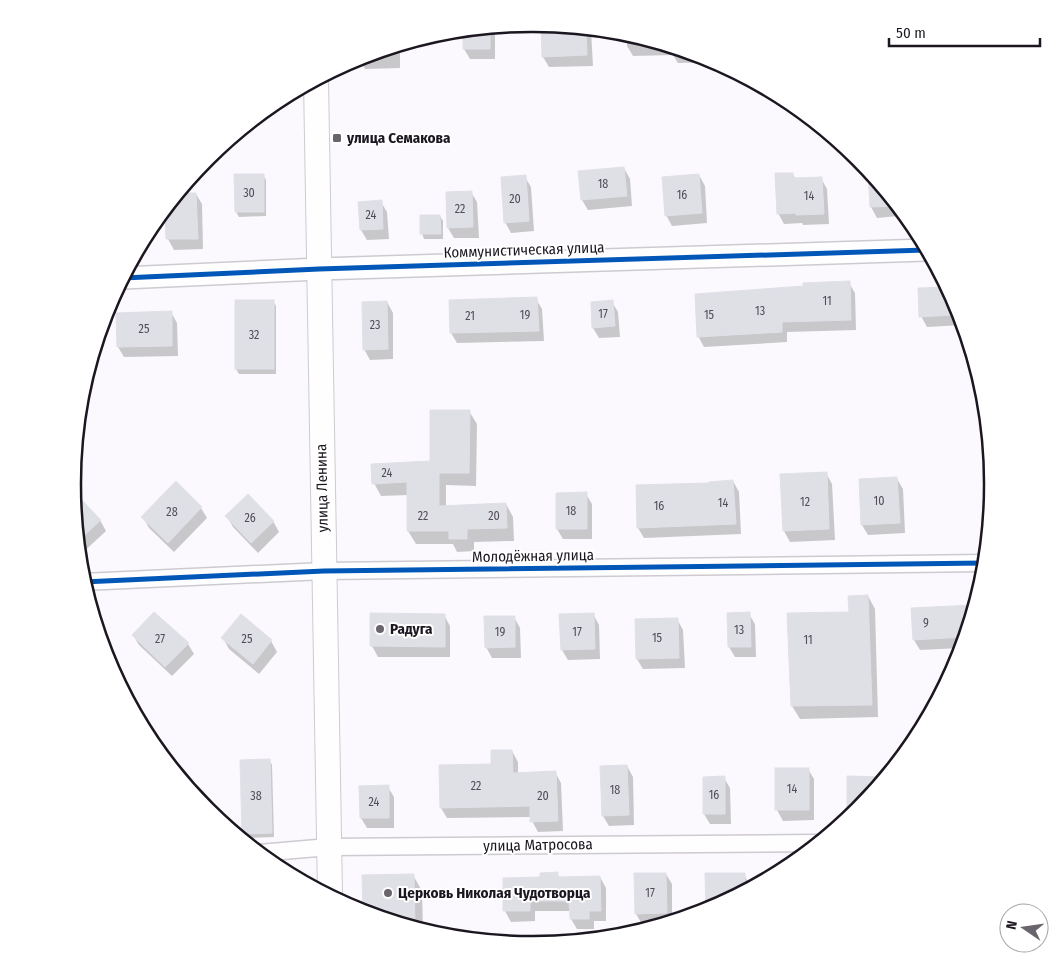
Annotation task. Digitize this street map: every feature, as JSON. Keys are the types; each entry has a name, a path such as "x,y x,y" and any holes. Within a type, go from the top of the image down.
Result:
{"main road":[{"name":"улица Ленина","path":"316,88 330,888"}],"street":[{"name":"Коммунистическая улица","path":"130,278 318,269 918,250"},
{"name":"Молодёжная улица","path":"91,582 324,571 976,564"},
{"name":"улица Матросова","path":"271,852 328,847 805,843"}],"building":[{"path":"541,32 586,36 587,55 542,57"},
{"path":"490,34 490,49 463,49 463,38"},
{"path":"624,167 627,196 581,200 578,171"},
{"path":"775,173 793,173 794,178 822,177 824,214 777,214"},
{"path":"234,174 264,174 264,212 235,212"},
{"path":"699,174 702,213 665,216 662,177"},
{"path":"526,175 529,221 504,223 501,177"},
{"path":"869,184 888,206 870,207"},
{"path":"472,191 473,227 447,228 446,192"},
{"path":"187,193 196,193 198,239 166,239 165,221"},
{"path":"382,200 383,229 360,230 358,202"},
{"path":"420,215 440,215 441,234 420,234"},
{"path":"850,281 851,320 782,322 782,332 697,337 695,294 803,286 803,283"},
{"path":"938,287 951,315 919,317 918,288"},
{"path":"537,297 539,331 450,333 449,300"},
{"path":"235,300 274,300 274,369 235,369"},
{"path":"613,300 615,326 592,328 591,302"},
{"path":"387,301 388,349 363,350 362,302"},
{"path":"172,311 172,346 117,347 116,313"},
{"path":"430,410 470,410 469,473 439,473 439,506 506,503 507,528 467,529 467,539 449,539 449,531 407,531 407,482 372,484 371,464 430,461"},
{"path":"827,472 829,529 783,531 780,474"},
{"path":"897,477 900,523 861,525 859,479"},
{"path":"733,480 736,524 637,528 636,485 709,483"},
{"path":"176,481 202,507 168,543 141,517"},
{"path":"587,492 587,529 556,529 556,493"},
{"path":"248,494 274,521 251,543 225,516"},
{"path":"80,499 101,520 83,536"},
{"path":"868,595 872,705 791,706 787,613 849,612 848,596"},
{"path":"967,605 957,637 913,640 911,608"},
{"path":"154,612 189,643 165,667 132,635"},
{"path":"750,612 751,647 728,647 727,613"},
{"path":"370,613 445,614 445,647 370,646"},
{"path":"594,613 595,649 561,650 559,614"},
{"path":"241,614 272,640 253,664 221,638"},
{"path":"484,616 515,616 515,647 485,648"},
{"path":"678,618 679,658 636,659 635,619"},
{"path":"491,750 512,750 513,773 556,771 558,821 530,822 530,806 440,808 439,765 491,764"},
{"path":"270,759 272,833 247,834 242,830 240,760"},
{"path":"627,765 629,815 602,816 600,766"},
{"path":"775,768 809,768 809,810 775,810"},
{"path":"725,776 725,814 703,814 703,777"},
{"path":"847,776 875,777 871,782 847,807"},
{"path":"389,785 389,818 360,818 359,786"},
{"path":"558,872 558,877 600,876 601,911 589,911 589,919 570,919 569,901 530,901 530,911 503,911 503,878 540,877 540,873"},
{"path":"634,873 666,873 667,913 635,914"},
{"path":"705,873 745,873 745,882 706,901"},
{"name":"Церковь Николая Чудотворца","path":"414,874 415,920 363,902 362,875"}],"cycle path":[{"path":"130,278 319,269 918,250"},
{"path":"91,582 324,571 977,563"}],"place":[{"name":"улица Семакова","path":"337,138"},
{"name":"Радуга","path":"380,629"},
{"name":"Церковь Николая Чудотворца","path":"388,893"}]}
